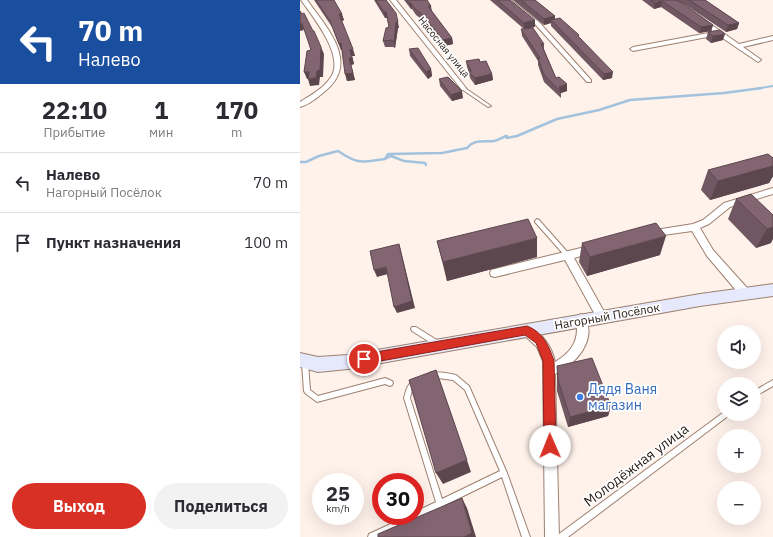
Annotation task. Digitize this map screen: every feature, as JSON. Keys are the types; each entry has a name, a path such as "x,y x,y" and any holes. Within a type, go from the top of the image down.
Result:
{"street":[{"path":"300,105 316,95 331,82 338,67 336,52 330,39 304,0"},
{"name":"Насосная улица","path":"393,0 464,89"},
{"path":"508,0 537,23 589,81"},
{"path":"693,15 758,60"},
{"path":"633,49 719,33"},
{"path":"737,46 773,38"},
{"path":"643,235 694,227 706,222 727,205 773,191"},
{"path":"694,227 710,253 744,292"},
{"path":"495,273 568,256 606,245"},
{"path":"568,256 602,317"},
{"name":"Нагорный Посёлок","path":"302,361 330,364 527,331 581,319 602,317 744,292 773,290"},
{"path":"549,370 567,362 577,352 583,332 581,319"},
{"path":"527,331 537,338 544,347 549,370 552,537"}],"lane":[{"path":"464,89 489,106"},
{"path":"537,220 568,256"},
{"path":"414,329 441,346"},
{"path":"302,361 307,390 317,399 384,381 390,383"},
{"path":"440,505 407,398 410,387 423,378 433,375 450,376 459,380 467,388 504,474 526,537"},
{"path":"761,390 773,383"},
{"name":"Молодёжная улица","path":"562,537 717,421"},
{"path":"372,537 504,474"}],"building":[{"path":"316,0 334,0 342,14 339,14 353,49 350,50 352,58 349,58 353,73 345,74 341,43 339,44 330,21"},
{"path":"376,0 386,0 396,13 398,22 396,22 394,42 392,40 383,41 386,28 389,27 386,12 384,12"},
{"path":"407,0 427,0 431,6 428,6 452,38 443,40 423,15"},
{"path":"497,0 510,0 535,20 524,23"},
{"path":"521,0 535,0 555,16 544,19"},
{"path":"651,0 676,0 713,25 701,27 662,1 655,3"},
{"path":"689,0 705,0 739,23 728,25"},
{"path":"300,11 302,14 304,13 321,47 320,70 317,71 316,78 308,79 309,72 304,72 307,51 311,50 302,23 300,24"},
{"path":"560,18 579,35 578,36 613,72 604,74 551,20"},
{"path":"533,28 544,44 541,44 556,78 559,77 567,84 559,87 561,92 544,75 538,58 540,58 521,29"},
{"path":"720,30 725,34 713,36 708,32"},
{"path":"418,48 431,69 426,72 409,49"},
{"path":"479,59 480,62 486,61 492,74 475,78 469,72 471,71 466,61"},
{"path":"448,77 462,91 451,95 439,79"},
{"path":"768,154 773,158 773,166 718,181 708,170"},
{"path":"751,194 773,215 773,227 767,229 736,199"},
{"path":"528,219 537,238 443,262 437,241"},
{"path":"656,223 666,236 590,257 582,243"},
{"path":"399,244 412,301 394,307 386,267 374,270 370,251"},
{"name":"Дядя Ваня магазин","path":"592,358 611,406 570,417 558,380 557,366"},
{"path":"436,370 467,460 436,473 409,380"},
{"path":"462,498 472,533 464,537 378,537 378,534 399,525 424,525 424,514"}],"waterway":[{"path":"757,89 773,86"},
{"path":"757,89 762,88"},
{"path":"385,159 388,154 442,153 467,148 476,142 494,141 506,136 507,138 517,136 557,119 599,110 630,100 724,93 757,89"},
{"path":"300,162 306,162 319,156 338,151 351,159 360,161 385,159"},
{"path":"385,159 391,156 404,161 425,163 426,165"}],"place":[{"name":"Дядя Ваня магазин","path":"580,397"}],"route":[{"path":"364,359 527,331 536,336 544,347 548,361 550,446"}]}
